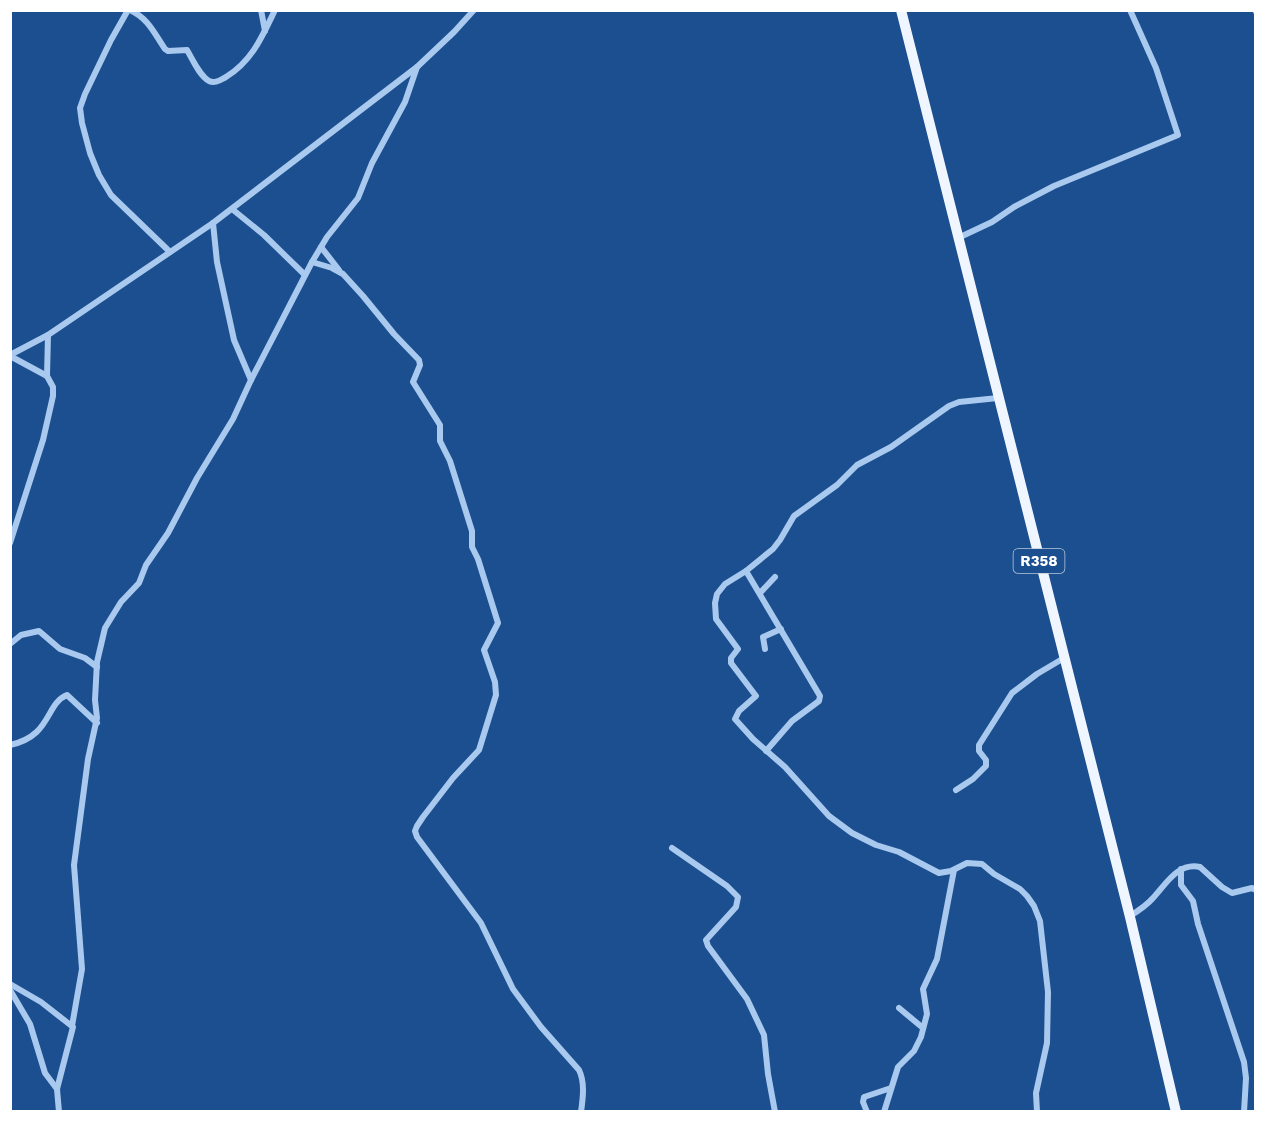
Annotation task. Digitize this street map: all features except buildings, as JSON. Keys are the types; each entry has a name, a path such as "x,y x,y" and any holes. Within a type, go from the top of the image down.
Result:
{"main road":[{"name":"R358","path":"902,10 1130,917 1176,1112"}],"street":[{"path":"170,252 111,195 99,175 82,123 80,108 85,94 111,40 129,10 147,21 165,49 168,51 187,50 206,80 213,82 227,76 254,52 275,10"},
{"path":"261,10 265,32"},
{"path":"10,356 48,335 213,223 417,67 474,10"},
{"path":"958,238 992,222 1014,207 1054,186 1178,135 1156,68 1130,10"},
{"path":"59,1112 57,1089 73,1031 82,969 74,865 88,759 98,716 95,700 102,636 121,602 139,583 146,565 164,540 197,478 233,419 312,262 359,197 372,163 405,102 417,67"},
{"path":"231,209 264,235 305,275"},
{"path":"213,223 217,262 234,340 251,380"},
{"path":"321,247 339,271 419,360 420,365 413,382 440,425 440,442 450,461 471,531 472,547 498,623 484,650 495,682 496,695 479,750 453,778 415,831 421,844 481,923 513,989 541,1027 580,1071 583,1094 581,1112"},
{"path":"312,262 339,271"},
{"path":"47,376 48,335"},
{"path":"10,356 47,376 53,387 50,408 10,543"},
{"path":"998,398 953,404 891,447 857,465 837,485 798,513 780,540 746,571 719,591 715,603 715,615 717,622 738,647 738,651 731,658 731,663 756,696 739,711 735,719 785,767 829,816 876,845 899,852 939,873 954,870 972,862 983,865 1024,893 1034,906 1040,921 1048,992 1047,1043 1036,1094 1037,1112"},
{"path":"746,571 820,699 792,721 766,751"},
{"path":"760,593 775,577"},
{"path":"765,649 764,637 781,629"},
{"path":"10,644 21,635 30,631 39,631 57,647 85,658 97,667"},
{"path":"956,790 973,779 986,766 987,762 979,751 979,746 1009,697 1037,674 1064,658"},
{"path":"10,745 35,735 63,696 67,695 71,698 97,723"},
{"path":"672,848 727,886 738,897 736,907 706,940 747,999 764,1035 774,1112"},
{"path":"1130,917 1150,901 1181,869 1195,866 1200,867 1232,893 1252,888 1256,891"},
{"path":"1181,869 1181,885 1193,902 1244,1062 1246,1078 1244,1112"},
{"path":"884,1112 898,1067 914,1051 921,1037 927,1014 923,989 937,959 954,870"},
{"path":"57,1089 45,1073 30,1024 10,990 11,984 41,1002 72,1026"},
{"path":"899,1008 923,1028"},
{"path":"867,1112 862,1102 864,1097 891,1088"}]}
